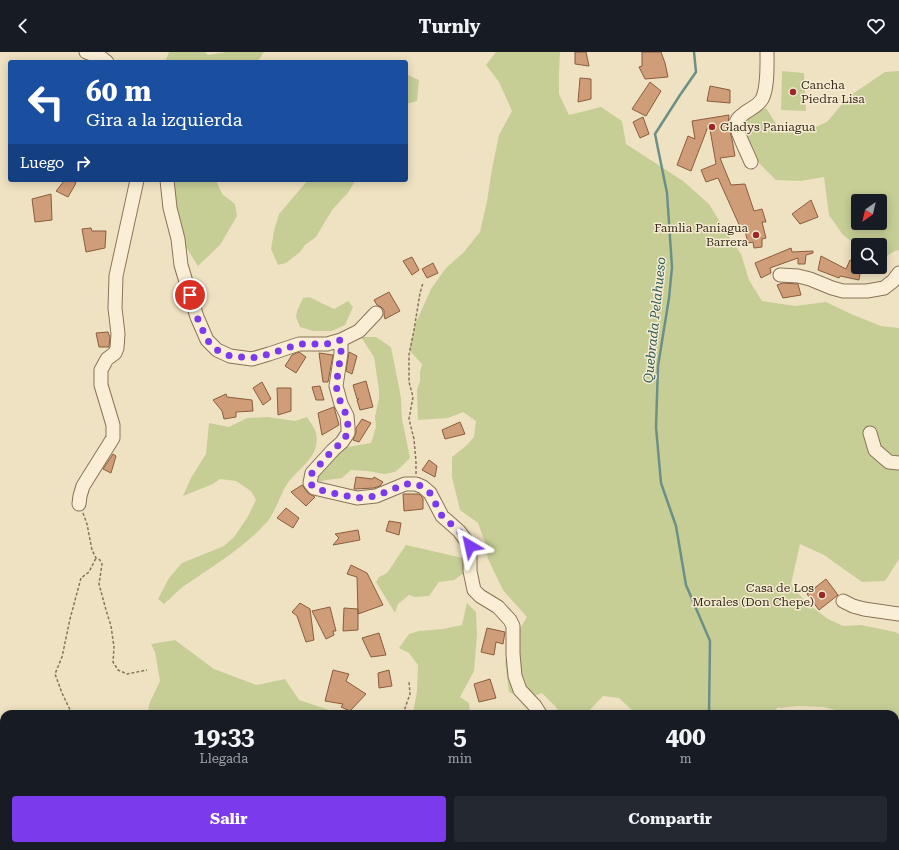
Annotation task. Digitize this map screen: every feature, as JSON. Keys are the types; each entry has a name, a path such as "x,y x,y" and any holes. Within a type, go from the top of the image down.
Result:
{"street":[{"path":"86,52 104,60"},
{"path":"751,162 737,130 736,123 742,115 758,105 763,98 766,89 767,52"},
{"path":"79,504 83,486 113,438 113,425 101,385 102,370 107,359 115,353 117,348 116,276 137,182"},
{"path":"167,182 170,208 178,239 181,265 197,317 207,340 217,350 230,356 252,358 299,344 327,344 341,340 359,331 376,314"},
{"path":"780,275 798,276 810,279 843,291 867,291 884,288 893,281 899,273"},
{"path":"341,340 341,353 336,386 341,404 347,416 348,433 342,442 312,473 310,483 314,488 357,498 376,496 405,484 416,484 423,487 430,493 442,516 459,531 470,546 470,571 474,590 480,596 498,607 510,620 513,626 515,676 520,690 538,710"},
{"path":"870,433 875,450 889,462 899,463"},
{"path":"843,600 853,606 864,609 899,614"}],"path":[{"path":"416,484 414,439 409,418 413,397 409,382 408,355 423,282"},
{"path":"79,504 87,524 92,550 96,558 100,560 102,564 99,584 111,626 114,647 113,662 118,670 127,674 147,670"},
{"path":"70,710 55,674 62,657 81,578 89,572 96,558"},
{"path":"404,710 410,694 409,682"}],"green space":[{"path":"169,52 205,52 208,55 226,52 264,52 259,60 166,60"},
{"path":"496,52 560,52 559,94 569,115 601,107 622,121 626,144 683,181 709,204 741,254 749,280 762,301 795,306 826,302 881,326 899,328 899,559 885,581 862,582 824,555 800,544 791,584 796,593 797,592 808,604 828,619 843,626 861,625 899,634 899,710 836,710 823,707 797,706 779,707 776,710 632,710 619,698 603,696 590,710 557,710 542,693 526,699 509,692 505,661 509,647 527,617 503,590 488,559 485,542 478,523 460,510 452,477 452,457 467,445 474,437 476,421 463,412 448,418 418,420 417,390 420,381 422,364 409,350 415,325 431,289 446,268 464,252 480,232 499,135 512,111 499,82 486,65"},
{"name":"Cancha Piedra Lisa","path":"782,71 804,73 806,111 781,110"},
{"path":"899,71 899,250 887,256 887,238 851,238 851,241 843,235 829,215 824,177 801,181 776,180 759,163 740,122 766,108 779,128 791,132 811,129 827,122 848,97 885,72"},
{"path":"408,75 419,80 417,101 408,103"},
{"path":"172,182 217,182 222,194 235,204 237,216 220,245 198,266 179,236"},
{"path":"306,182 355,182 347,194 332,210 316,237 286,263 278,265 271,249 279,214"},
{"path":"309,297 334,309 348,301 353,307 345,325 332,331 314,331 300,327 296,317 297,311 303,298"},
{"path":"361,337 376,337 391,347 401,398 402,419 410,458 395,472 384,474 351,470 342,478 318,482 313,478 342,448 371,443 376,427 375,417 379,390 374,357"},
{"path":"268,417 295,421 307,417 316,433 317,441 312,455 287,484 267,522 249,540 184,586 164,604 158,599 169,578 182,563 224,546 234,537 247,518 256,500 251,491 236,481 220,479 213,484 183,496 191,478 206,454 209,423 229,427 247,418"},
{"path":"406,545 467,559 464,573 454,580 439,582 429,596 415,597 409,595 398,604 395,613 376,582 379,577 387,573"},
{"path":"467,603 476,612 477,635 474,671 460,697 469,703 470,710 414,710 417,691 418,665 409,653 399,648 409,634 419,631 443,629 462,625"},
{"path":"175,640 214,669 257,685 285,679 299,700 329,710 148,710 150,702 160,681 155,652 151,644"}],"building":[{"path":"575,52 586,52 589,66 575,64"},
{"path":"642,52 661,52 668,77 645,79 639,67 642,66"},
{"path":"580,78 591,79 591,99 578,102"},
{"path":"650,82 661,91 646,116 632,109"},
{"path":"710,86 730,90 730,103 707,101"},
{"path":"729,115 728,125 735,156 720,158 731,185 745,184 754,211 762,209 766,222 762,222 766,238 762,239 762,247 754,248 753,242 748,243 744,227 741,229 718,178 706,182 701,170 716,164 709,124 691,171 677,165 688,136 695,139 692,121"},
{"path":"643,117 649,134 640,138 633,122"},
{"path":"63,182 76,183 68,197 56,191"},
{"path":"51,194 52,220 35,222 32,199"},
{"path":"811,200 818,217 800,224 792,214"},
{"path":"91,228 92,231 106,231 105,248 86,252 82,229"},
{"path":"791,248 792,252 813,251 813,253 806,255 805,264 798,264 798,258 770,268 771,273 761,278 755,263"},
{"path":"821,256 846,269 850,260 851,274 860,274 859,280 840,276 839,278 818,270"},
{"path":"412,257 419,270 412,275 403,261"},
{"path":"433,263 438,273 427,278 422,269"},
{"path":"783,283 798,284 801,295 783,298 777,285"},
{"path":"389,292 400,311 385,319 384,310 377,305 374,300"},
{"path":"108,332 110,337 109,347 99,347 96,333"},
{"path":"299,352 306,357 296,373 285,366 292,355"},
{"path":"349,352 357,356 352,374 346,371"},
{"path":"319,353 333,355 328,382 323,382"},
{"path":"366,381 373,407 360,410 357,400 359,399 357,399 353,385"},
{"path":"262,382 271,399 263,405 253,388"},
{"path":"320,386 324,400 316,400 312,387"},
{"path":"277,388 291,388 291,411 278,415"},
{"path":"226,394 227,397 252,400 253,411 236,412 236,417 224,419 222,411 213,400"},
{"path":"334,407 339,425 322,435 318,413"},
{"path":"362,419 371,423 359,442 353,440 356,433 356,428"},
{"path":"460,422 465,434 445,439 442,430"},
{"path":"113,454 116,456 111,473 103,469"},
{"path":"429,460 437,466 435,477 422,470"},
{"path":"356,477 373,479 374,477 383,482 380,486 374,488 354,489"},
{"path":"302,485 308,493 315,497 306,506 291,492"},
{"path":"403,494 419,494 423,498 423,509 404,511"},
{"path":"286,508 299,518 293,528 277,518"},
{"path":"389,521 401,523 399,535 386,531"},
{"path":"358,530 360,540 333,545 339,538 335,534"},
{"path":"351,565 367,573 383,605 358,614 357,577 347,574"},
{"name":"Casa de Los Morales (Don Chepe)","path":"826,579 838,595 819,610 807,594"},
{"path":"300,603 310,609 314,640 306,642 297,616 292,612"},
{"path":"330,607 336,631 333,631 334,635 326,639 312,611"},
{"path":"344,608 358,609 358,630 343,631"},
{"path":"487,628 505,632 503,644 496,642 494,655 481,652"},
{"path":"379,633 386,655 371,657 362,638"},
{"path":"333,670 349,674 346,681 366,694 351,710 341,707 343,704 325,701"},
{"path":"389,670 392,686 379,688 378,673"},
{"path":"490,679 496,698 479,702 474,684"}],"waterway":[{"name":"Quebrada Pelahueso","path":"694,52 696,72 655,134 667,193 672,267 669,298 658,366 656,427 661,483 676,526 686,585 710,641 709,710"}],"place":[{"name":"Cancha Piedra Lisa","path":"793,92"},
{"name":"Gladys Paniagua","path":"712,127"},
{"name":"Famlia Paniagua Barrera","path":"756,235"},
{"name":"Casa de Los Morales (Don Chepe)","path":"822,595"}],"route":[{"path":"190,295 197,317 207,340 217,350 230,356 252,358 299,344 327,344 341,340 341,353 336,386 341,404 347,416 348,433 346,438 312,473 310,483 314,488 357,498 376,496 405,484 416,484 423,487 430,493 442,516 459,531 470,546"}]}
